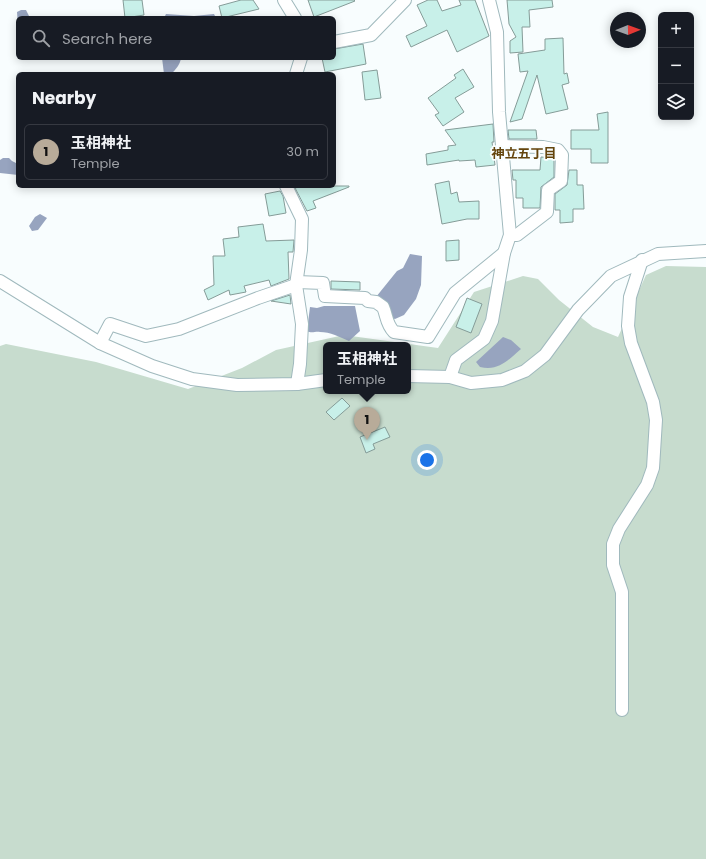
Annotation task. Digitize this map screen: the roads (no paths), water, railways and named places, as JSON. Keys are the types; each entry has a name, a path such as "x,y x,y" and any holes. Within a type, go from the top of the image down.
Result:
{"street":[{"path":"284,0 294,16"},
{"path":"336,42 371,35 405,0"},
{"path":"450,377 456,360 484,339 492,321 504,253 510,235 499,112 497,32 489,0"},
{"path":"296,72 300,60"},
{"path":"502,146 543,147 558,150 562,155 561,181 548,190 547,212 517,235 510,235"},
{"path":"287,188 302,219 301,250 297,284 302,324 300,364 297,384"},
{"path":"411,376 450,377 471,383 502,380 525,371 545,355 578,310 611,276 642,260 658,254 706,251"},
{"path":"100,343 110,324 146,336 179,329 297,284 323,283 325,296 365,298 368,301 376,302 383,306 387,322 394,332 428,338 455,293 504,253"},
{"path":"622,710 622,592 613,564 612,544 618,529 647,485 653,468 656,420 653,402 631,343 628,326 630,297 642,260"},
{"path":"0,281 100,343 152,366 192,379 237,385 297,384 323,380"}],"water":[{"path":"26,10 29,16 17,16 17,12"},
{"path":"166,14 194,16 165,16"},
{"path":"214,14 215,16 194,16"},
{"path":"162,60 180,60 179,65 173,72 164,72"},
{"path":"3,158 9,158 16,163 16,175 0,173 0,160"},
{"path":"40,214 47,218 38,230 32,231 29,226 35,217"},
{"path":"410,254 422,256 421,285 416,299 404,315 395,319 389,317 376,297 397,271 403,268"},
{"path":"324,306 355,306 360,331 349,341 327,333 307,331 310,307 317,308"},
{"path":"503,337 511,340 521,349 507,361 498,366 492,368 480,367 476,362"}],"place":[{"name":"玉相神社","path":"367,440"}],"district":[{"name":"神立五丁目","path":"524,153"}]}
